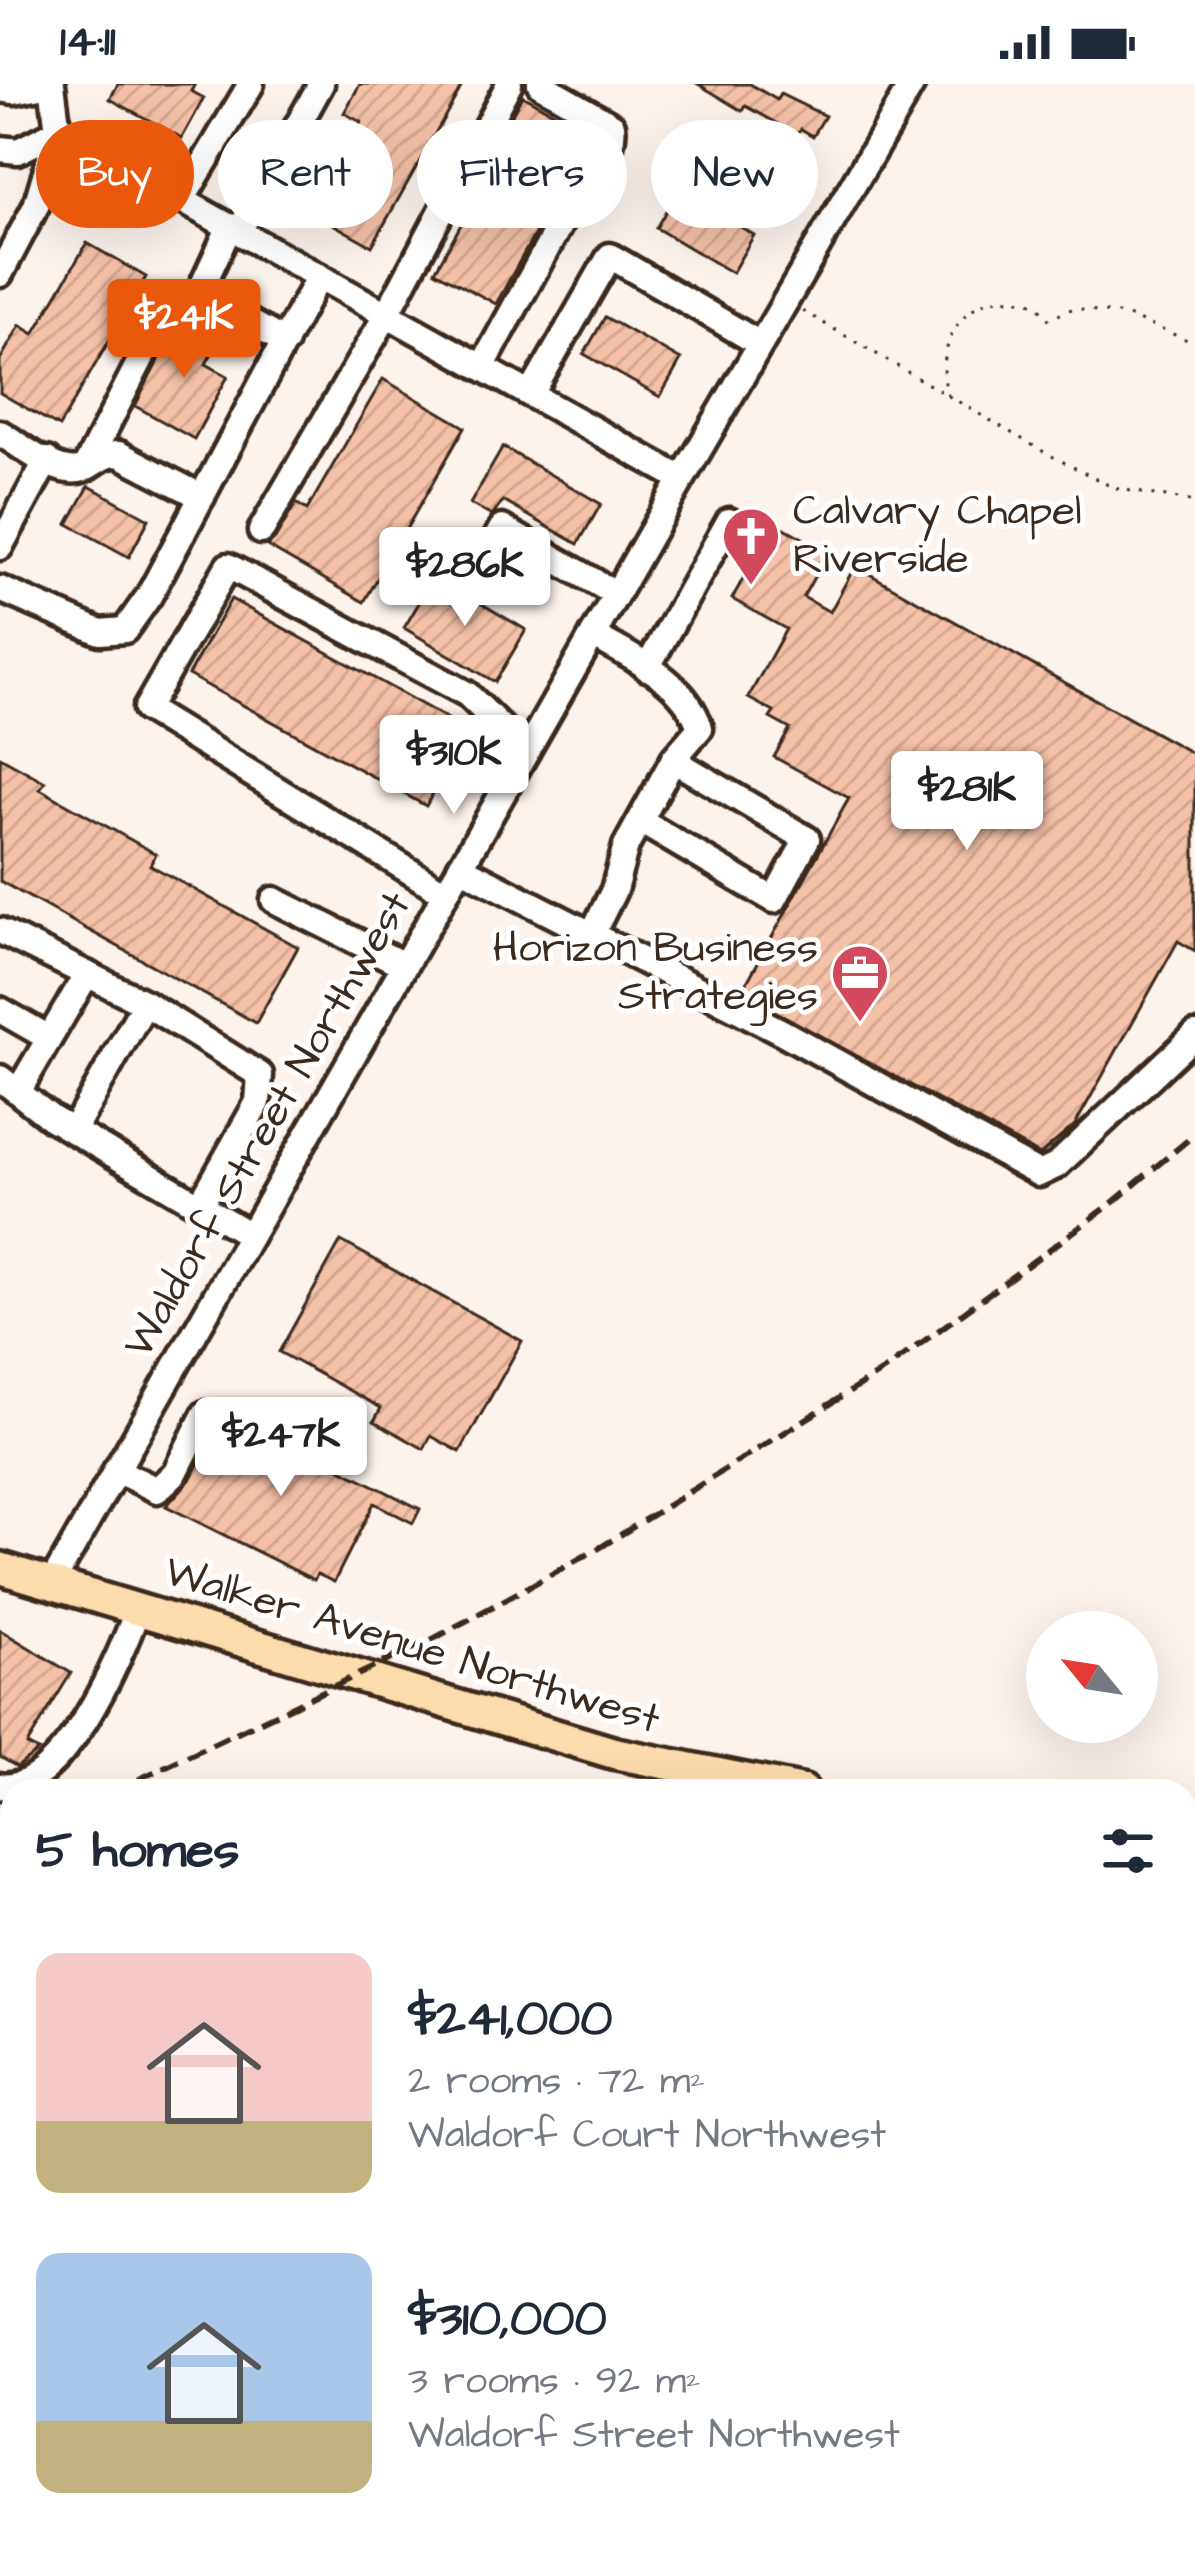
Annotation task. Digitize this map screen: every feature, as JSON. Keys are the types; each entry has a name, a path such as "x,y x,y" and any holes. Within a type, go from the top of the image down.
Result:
{"main road":[{"name":"Walker Avenue Northwest","path":"0,1568 697,1779"}],"street":[{"path":"0,89 14,92 51,84 56,120"},
{"path":"194,180 250,84"},
{"path":"285,341 211,300 201,289 322,84"},
{"path":"260,531 387,314 509,84"},
{"path":"482,367 576,194 613,143 612,124 540,84"},
{"name":"Waldorf Street Northwest","path":"52,1582 904,87"},
{"path":"2,153 36,142"},
{"path":"0,274 36,206"},
{"path":"194,207 682,479"},
{"path":"531,394 610,256 760,344"},
{"path":"0,590 100,632 125,630 148,596 320,276"},
{"path":"85,468 145,351"},
{"path":"0,433 68,470 85,468 115,453 202,497"},
{"path":"0,547 47,460"},
{"path":"647,668 729,520"},
{"path":"473,579 502,528 616,594"},
{"path":"446,892 146,709 228,566 467,694 526,752"},
{"path":"590,936 614,890 626,846 673,760 700,728 677,688 593,635"},
{"path":"640,821 773,900 796,859 806,838 673,760"},
{"path":"460,867 782,1032 1040,1174 1056,1166 1195,1035"},
{"path":"274,900 404,965"},
{"path":"0,931 145,1003 260,1076 259,1102 200,1205"},
{"path":"86,974 50,1038 10,1084 51,1118 250,1235"},
{"path":"73,1131 145,1003"},
{"path":"0,1010 50,1038"},
{"path":"116,1470 157,1490 175,1473 205,1414"},
{"path":"32,1779 73,1735 118,1664 138,1608"}],"path":[{"path":"949,398 941,374 946,344 969,309 1001,296 1037,304 1049,319 1074,308 1126,315 1195,344"},
{"path":"786,301 1114,488 1195,502"}],"building":[{"path":"118,84 195,84 191,91 204,98 192,120 149,120 110,99"},
{"path":"360,84 463,84 443,120 417,120 417,166 393,209 393,120 357,120 344,113"},
{"path":"698,84 750,84 777,100 780,94 825,116 818,128 818,120 772,120 746,106 743,111"},
{"path":"522,95 567,120 509,120"},
{"path":"340,228 382,228 372,246"},
{"path":"459,228 538,228 496,304 435,271"},
{"path":"656,228 742,228 754,235 732,273"},
{"path":"87,243 146,277 59,427 0,393 0,360 20,325 34,334"},
{"path":"605,317 681,360 660,397 584,354"},
{"path":"180,318 219,340 206,364 228,376 194,439 135,406"},
{"path":"383,379 465,427 364,602 267,546 296,503 307,510"},
{"path":"503,447 601,504 578,544 503,501 492,516 470,504"},
{"path":"89,486 149,519 129,557 68,524"},
{"path":"774,522 828,552 803,597 830,612 855,566 1195,755 1195,951 1178,941 1075,1125 1040,1155 741,993 849,798 774,757 790,729 770,718 774,712 748,698 786,629 732,599"},
{"path":"435,576 526,630 495,682 404,628"},
{"path":"231,599 468,730 426,806 188,675"},
{"path":"0,757 45,782 40,789 156,854 150,865 298,947 256,1023 0,881"},
{"path":"341,1241 522,1341 460,1452 431,1436 424,1449 374,1421 381,1408 279,1352"},
{"path":"221,1408 420,1509 413,1523 374,1503 334,1582 317,1574 314,1580 166,1506 190,1480 220,1421"},
{"path":"0,1630 71,1673 27,1745 38,1751 17,1767 0,1757"}],"railway":[{"path":"139,1779 435,1638 601,1547 883,1371 1110,1205 1195,1134"}],"place":[{"name":"Calvary Chapel Riverside","path":"751,587"},
{"name":"Horizon Business Strategies","path":"860,1024"}]}
